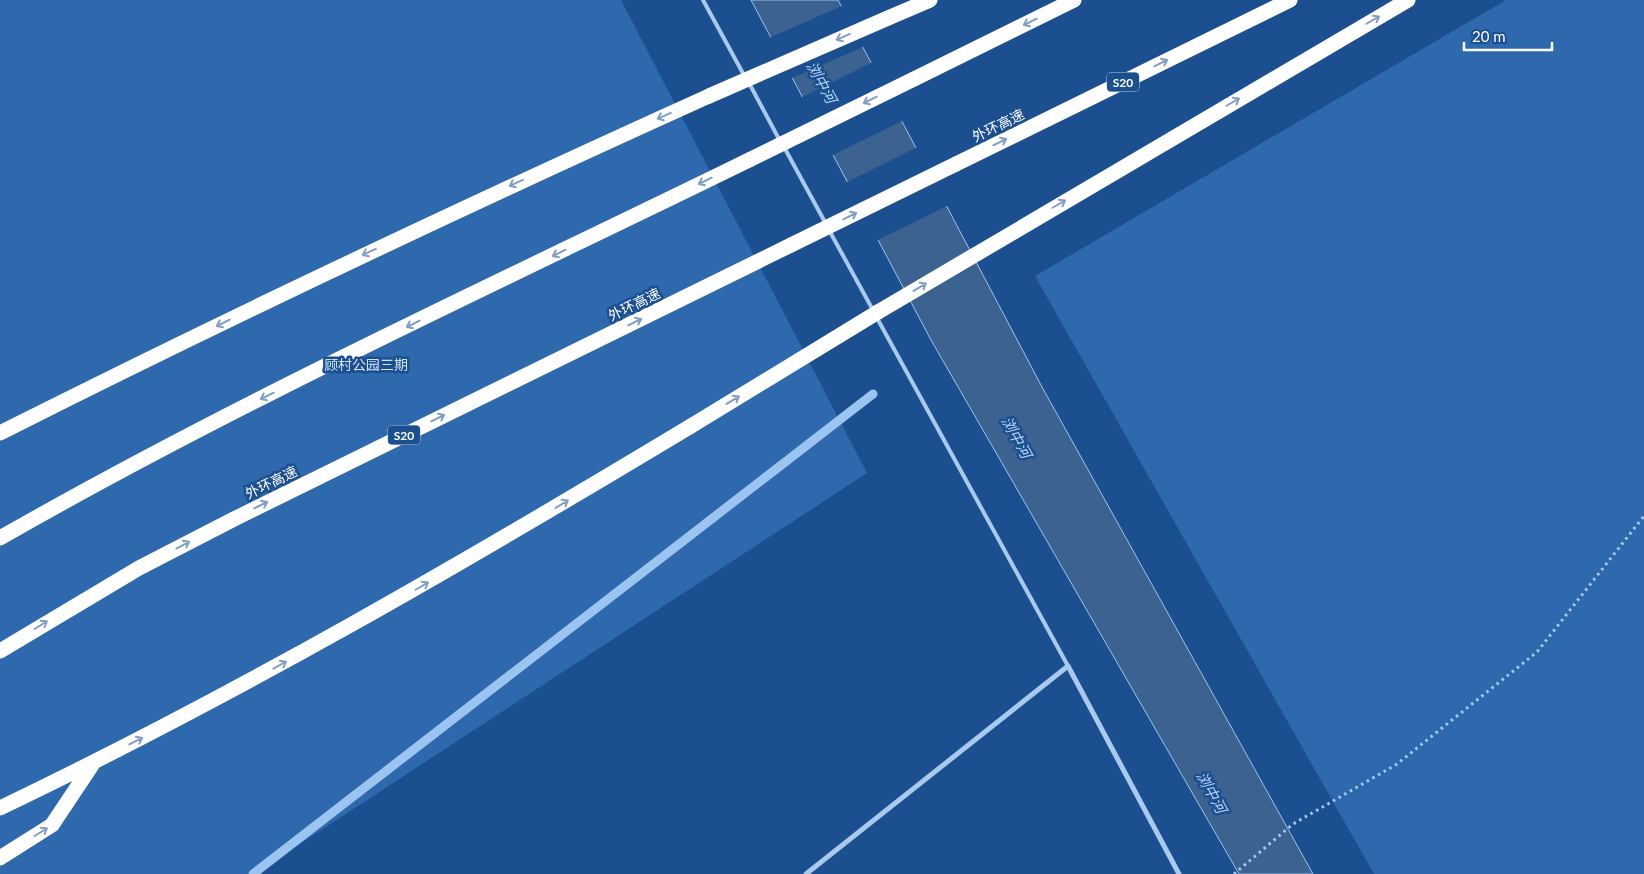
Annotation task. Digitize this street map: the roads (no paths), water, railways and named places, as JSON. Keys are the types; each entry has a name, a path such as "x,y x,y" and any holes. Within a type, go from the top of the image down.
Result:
{"highway":[{"path":"0,433 333,270 504,189 709,96 930,0"},
{"path":"0,538 92,485 191,433 1074,0"},
{"name":"外环高速","path":"0,650 130,573 217,527 1290,0"},
{"path":"0,808 93,764 197,710 397,600 549,512 981,249 1408,0"},
{"path":"0,858 52,825 93,764"}],"street":[{"path":"806,874 1068,666 1180,874"}],"lane":[{"path":"703,0 1068,666"}],"water":[{"name":"浏中河","path":"751,0 838,0 1042,387 1313,874 1239,874 931,340"}],"waterway":[{"path":"253,874 873,394"}],"park label":[{"name":"顾村公园三期","path":"366,364"}]}
